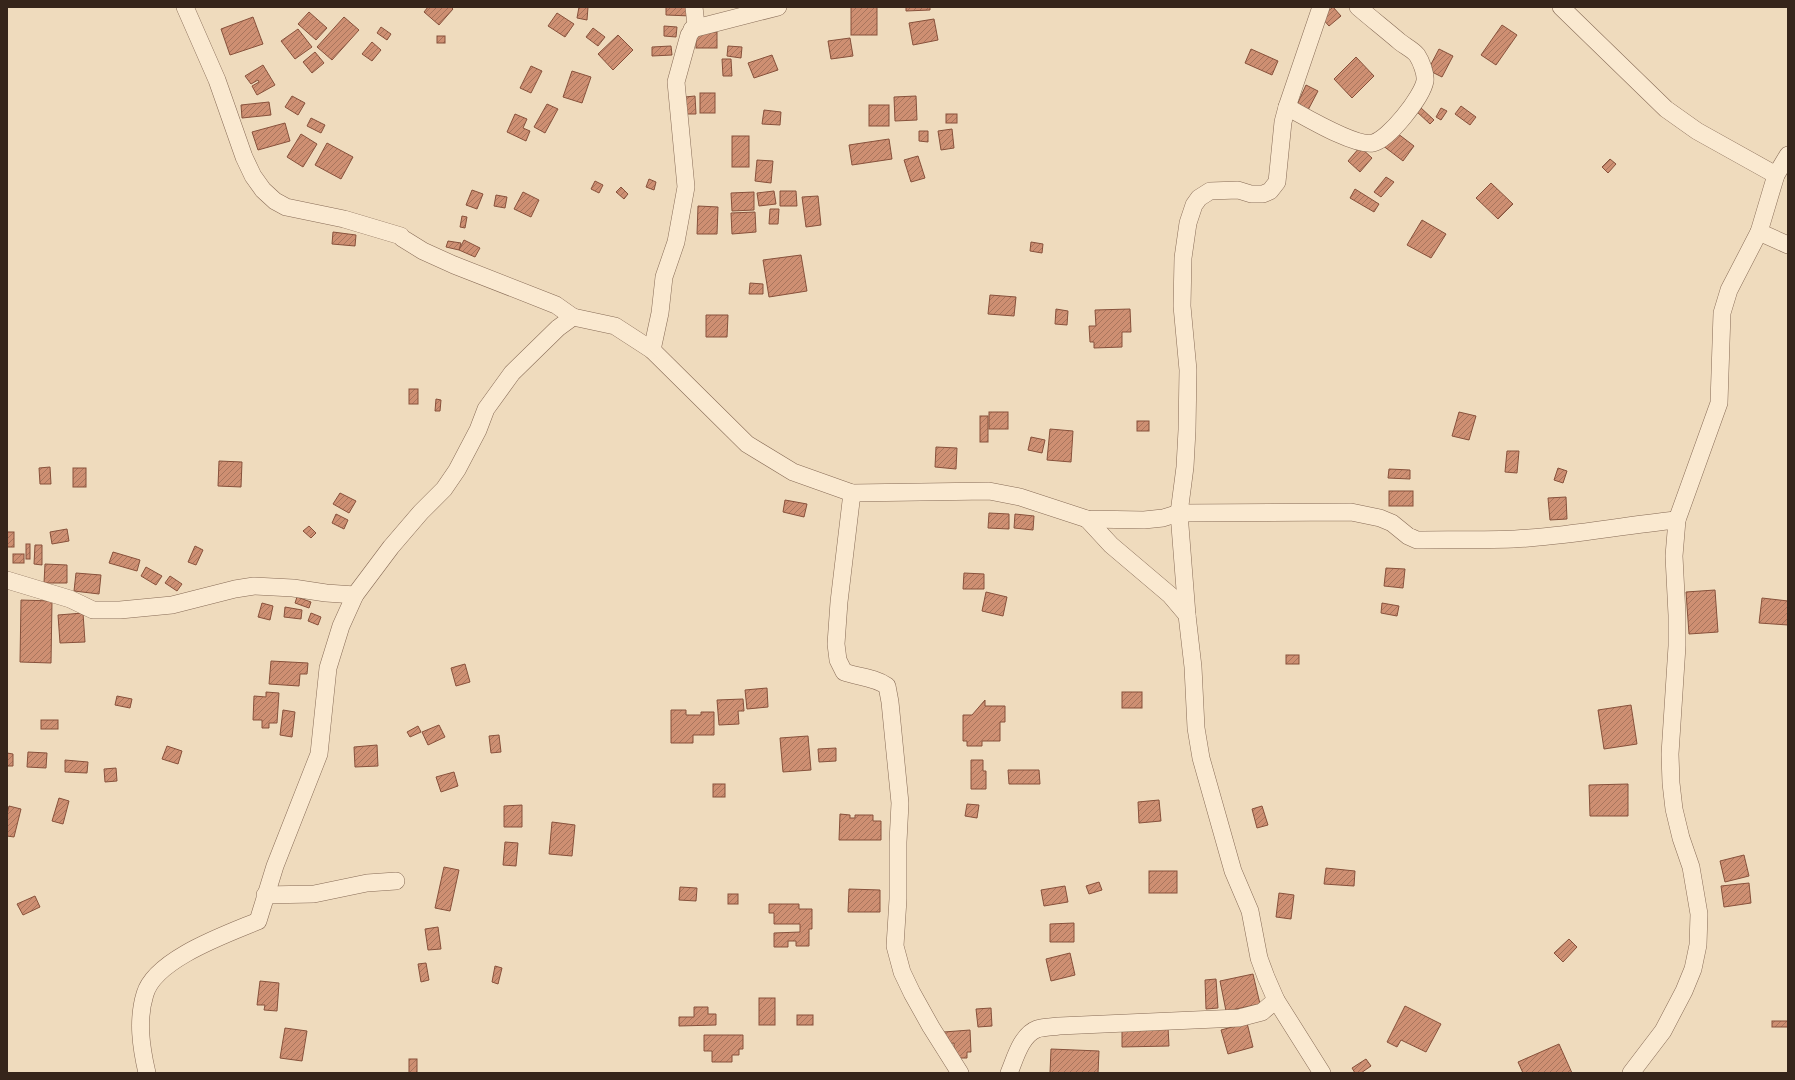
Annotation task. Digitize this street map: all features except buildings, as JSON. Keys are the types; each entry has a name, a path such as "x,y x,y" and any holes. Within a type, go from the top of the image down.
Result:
{"street":[{"path":"185,7 217,80 244,157 253,176 263,190 275,201 286,207 344,219 401,236 423,251 556,305 574,317 614,326 652,350 747,444 793,472 852,493 997,492 1020,497 1087,519 1144,520 1163,518 1179,513 1350,512 1380,518 1392,523 1408,536 1417,540 1493,541 1572,534 1630,524 1677,520"},
{"path":"652,350 660,313 664,277 676,242 686,186 676,82 692,29 696,25 694,7"},
{"path":"692,29 778,7"},
{"path":"1321,7 1283,122 1277,182 1270,191 1263,194 1251,194 1238,190 1210,191 1199,198 1194,205 1188,223 1183,258 1182,299 1188,370 1187,430 1185,467 1179,513 1187,614 1193,666 1196,728 1201,758 1234,871 1250,911 1259,958 1276,1000 1322,1073"},
{"path":"1287,107 1328,129 1360,142 1373,143 1383,137 1401,120 1415,102 1425,81 1423,70 1417,55 1358,7"},
{"path":"1561,7 1666,108 1697,131 1776,175"},
{"path":"1631,1073 1663,1031 1691,974 1698,945 1699,914 1691,867 1681,838 1674,809 1671,783 1671,724 1677,646 1674,556 1677,520 1719,403 1722,313 1729,290 1760,232 1776,175 1788,155"},
{"path":"1760,232 1788,245"},
{"path":"148,1073 142,1050 140,1029 145,993 157,974 175,960 202,945 258,921 275,866 319,754 328,668 341,626 355,595 391,547 421,512 444,489 457,470 478,430 486,409 512,373 558,328 574,317"},
{"path":"852,493 839,602 836,644 838,660 844,672 855,676 875,679 887,686 891,709 900,803 898,899 895,946 902,972 912,993 960,1073"},
{"path":"1087,519 1111,544 1170,595 1187,614"},
{"path":"7,580 70,599 93,610 120,610 172,605 235,589 254,586 292,588 326,593 355,595"},
{"path":"265,896 314,894 367,883 396,881"},
{"path":"1009,1073 1022,1044 1029,1033 1037,1029 1059,1026 1239,1018 1256,1014 1276,1000"}]}
